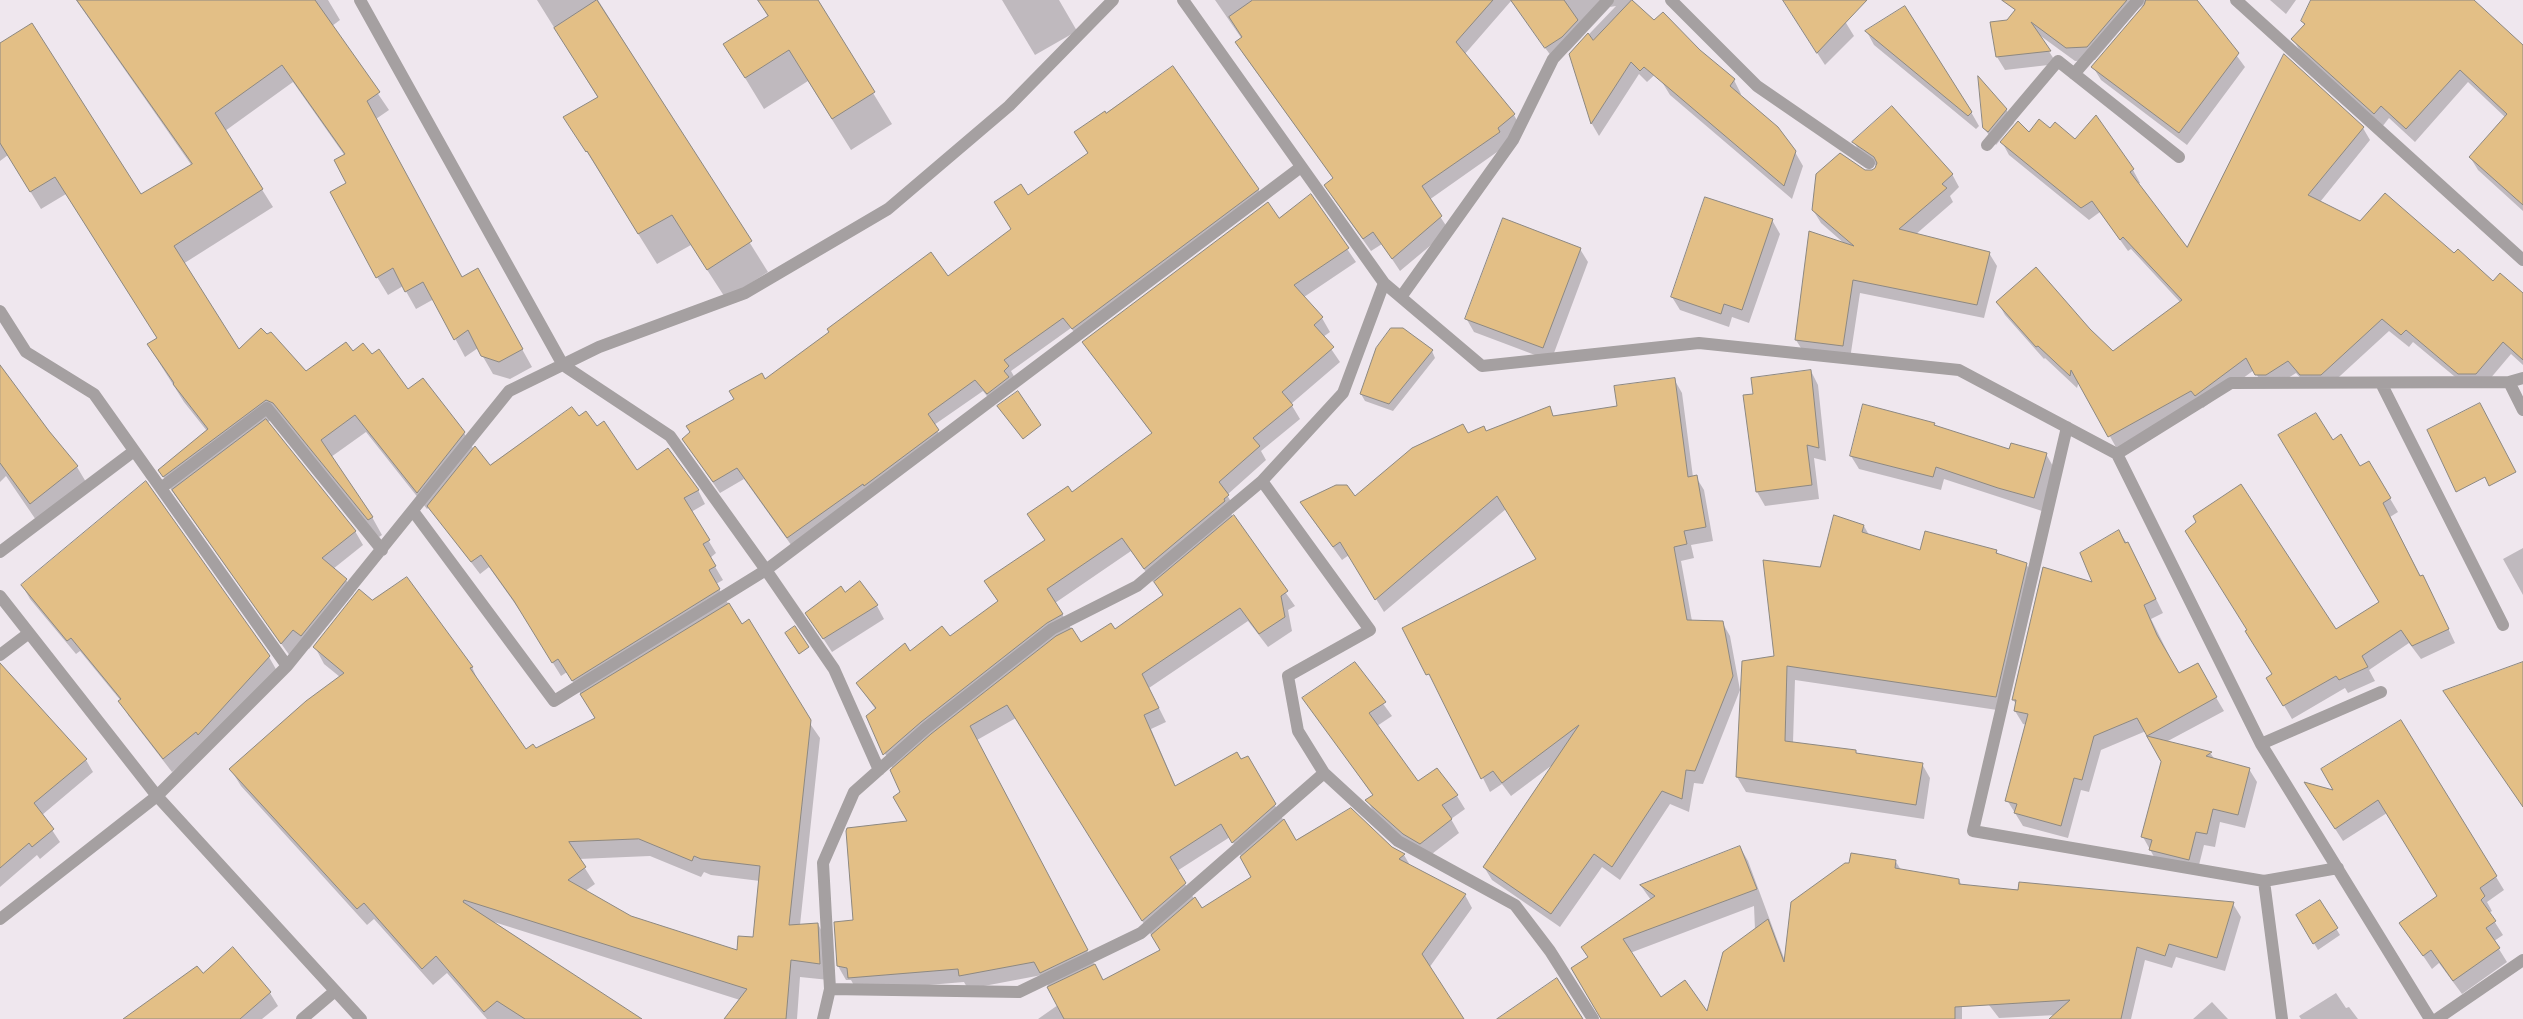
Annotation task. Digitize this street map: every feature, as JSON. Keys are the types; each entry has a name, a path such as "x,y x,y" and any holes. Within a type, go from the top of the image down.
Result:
{"street":[{"path":"360,0 563,365 670,436 834,669 879,770"},
{"path":"0,919 157,796 287,666 510,391 598,347 745,293 888,209 1009,106 1113,0"},
{"path":"1183,0 1384,283 1482,366 1699,343 1959,370 2117,454 2261,744 2430,1019"},
{"path":"1401,297 1513,140 1553,59 1608,0"},
{"path":"1671,0 1756,86 1869,163"},
{"path":"2074,74 2138,0"},
{"path":"2236,0 2523,260"},
{"path":"1987,145 2058,61 2179,157"},
{"path":"413,511 554,701 766,570 1301,166"},
{"path":"823,1019 830,989 823,864 854,792 926,728 1052,629 1137,586 1262,481 1342,393 1384,283"},
{"path":"0,311 26,352 94,394 287,666"},
{"path":"2117,454 2231,383 2509,382 2523,378"},
{"path":"2509,382 2523,410"},
{"path":"2381,383 2503,625"},
{"path":"160,488 266,408 382,550"},
{"path":"2067,427 1973,831 2264,881 2338,868"},
{"path":"0,552 134,451"},
{"path":"1262,481 1370,630 1288,676 1298,731 1324,773 1398,842 1515,906 1550,951 1593,1019"},
{"path":"0,596 157,796 361,1019"},
{"path":"0,655 29,633"},
{"path":"2261,744 2381,692"},
{"path":"830,989 1019,992 1141,933 1324,773"},
{"path":"2264,881 2282,1019"},
{"path":"2437,1019 2523,960"},
{"path":"302,1019 335,991"}],"building":[{"path":"77,0 315,0 380,92 367,101 462,277 478,268 523,349 499,362 481,356 468,330 454,340 423,282 405,292 393,268 376,278 330,192 346,183 334,160 345,154 282,65 215,113 263,189 174,246 239,349 261,328 267,334 271,332 306,371 346,342 353,351 363,343 372,354 379,349 408,389 423,378 465,432 417,493 355,415 321,440 373,517 368,520 273,403 266,400 163,477 158,470 208,429 173,384 147,344 157,338 55,177 30,192 0,143 0,43 32,23 141,194 192,164"},
{"path":"597,0 752,241 707,270 672,215 638,234 587,151 563,117 598,97 554,28"},
{"path":"758,0 818,0 875,92 832,119 789,50 745,78 723,44 768,16"},
{"path":"1253,0 1493,0 1456,42 1515,114 1498,128 1500,132 1422,186 1442,216 1392,259 1373,232 1363,239 1324,185 1333,178 1235,42 1242,37 1229,17"},
{"path":"1511,0 1564,0 1578,20 1562,37 1545,48"},
{"path":"1632,0 1654,20 1663,12 1700,50 1735,79 1730,86 1778,127 1796,151 1784,186 1644,67 1640,71 1631,62 1591,124 1569,54 1588,33 1593,40"},
{"path":"1783,0 1867,0 1817,53"},
{"path":"2002,0 2127,0 2087,47 2066,48 2031,22 2051,51 1996,57 1990,22 2007,20 2015,10"},
{"path":"2146,0 2197,0 2239,53 2179,133 2091,67 2144,5"},
{"path":"2311,0 2474,0 2523,45 2523,205 2469,157 2507,114 2460,70 2406,129 2381,106 2374,114 2291,39 2305,24 2301,21"},
{"path":"1905,6 1972,112 1968,116 1865,31"},
{"path":"2284,54 2364,127 2308,195 2360,221 2385,193 2454,253 2458,249 2493,281 2500,273 2523,293 2523,360 2503,342 2476,374 2458,374 2406,330 2401,335 2382,319 2321,375 2300,375 2288,361 2266,375 2255,375 2246,358 2195,396 2191,391 2108,437 2071,370 2070,376 2038,346 2036,347 1996,302 2036,267 2090,329 2113,351 2182,300 2123,237 2120,240 2092,201 2081,208 2000,142 2018,121 2029,132 2039,119 2050,128 2055,122 2075,139 2096,115 2134,169 2130,172 2187,247"},
{"path":"1173,66 1259,189 1072,329 1063,318 1004,360 1009,366 1004,371 1009,377 987,394 975,380 928,414 939,430 864,486 863,484 787,538 737,468 713,482 682,439 690,432 686,426 734,399 729,391 762,373 765,379 829,332 827,329 931,252 948,276 1011,229 994,202 1021,184 1028,195 1088,153 1074,132 1105,111 1106,113"},
{"path":"1978,76 2007,109 1988,132 1983,128"},
{"path":"1892,106 1953,174 1942,184 1947,188 1899,229 1990,252 1977,305 1853,280 1843,346 1795,340 1809,231 1854,246 1812,210 1816,174 1840,153 1865,170 1875,168 1877,163 1874,157 1852,142"},
{"path":"1311,194 1349,248 1294,285 1323,317 1314,325 1334,347 1282,392 1293,405 1253,438 1260,446 1219,482 1229,495 1224,499 1225,501 1144,569 1122,538 1047,589 1063,614 1047,623 921,722 883,755 866,716 876,708 856,683 905,643 910,651 942,626 950,636 998,601 984,581 1045,540 1027,514 1068,486 1072,492 1152,433 1082,342 1268,202 1279,218"},
{"path":"1705,197 1773,219 1742,310 1724,304 1721,314 1671,297"},
{"path":"1503,218 1581,248 1543,348 1465,319"},
{"path":"1391,328 1403,328 1433,350 1389,404 1360,394 1376,348"},
{"path":"0,365 49,431 78,466 30,504 0,463"},
{"path":"1811,370 1819,448 1807,445 1812,485 1756,492 1743,395 1753,394 1751,378"},
{"path":"1675,378 1688,477 1697,475 1706,527 1684,531 1687,544 1674,547 1687,620 1723,621 1733,676 1695,771 1686,770 1682,799 1662,791 1612,867 1594,854 1551,914 1483,867 1579,725 1502,783 1493,771 1481,779 1429,674 1426,675 1402,628 1536,559 1497,496 1375,600 1340,542 1333,547 1300,502 1336,485 1347,485 1355,496 1412,448 1463,424 1468,433 1484,426 1486,431 1550,406 1553,416 1617,406 1614,386"},
{"path":"1018,391 1041,425 1023,439 997,406"},
{"path":"2480,403 2516,472 2489,486 2485,477 2456,492 2427,430"},
{"path":"1863,404 1935,423 1934,425 2009,449 2011,443 2047,453 2034,498 1936,467 1933,477 1850,456"},
{"path":"572,407 579,416 586,411 597,426 604,421 637,470 668,448 699,490 684,498 710,540 703,544 716,566 709,570 720,589 572,681 558,659 552,663 514,601 481,555 471,562 427,506 475,446 490,465"},
{"path":"2316,413 2333,440 2341,434 2360,466 2369,461 2391,498 2383,503 2420,576 2423,575 2449,629 2412,646 2401,630 2362,656 2368,667 2339,680 2336,676 2283,706 2266,678 2272,674 2245,631 2247,630 2185,531 2196,522 2193,516 2241,484 2336,629 2379,602 2278,435"},
{"path":"266,419 356,531 322,558 347,579 301,636 293,630 281,644 172,490"},
{"path":"146,481 270,656 198,735 196,732 163,759 118,701 121,699 71,638 67,641 21,585"},
{"path":"1234,515 1288,591 1281,596 1285,617 1259,634 1240,608 1142,674 1159,708 1144,715 1175,786 1237,752 1241,759 1248,756 1276,804 1232,843 1221,824 1170,857 1186,883 1142,921 1007,705 970,726 1088,950 1040,973 1034,962 959,976 958,969 848,978 847,968 837,966 834,922 853,920 846,831 847,828 907,821 893,797 900,792 890,770 931,734 1056,636 1072,628 1081,642 1111,623 1115,629 1163,595 1154,582"},
{"path":"1834,515 1864,525 1862,532 1920,550 1925,531 1997,550 1996,553 2027,563 1996,697 1787,666 1785,741 1856,750 1856,753 1923,763 1916,805 1736,777 1742,661 1774,656 1763,560 1820,567"},
{"path":"2119,530 2125,543 2128,542 2156,599 2144,605 2157,635 2179,673 2198,663 2217,697 2147,736 2137,718 2094,736 2082,780 2074,778 2061,826 2014,813 2017,804 2005,801 2028,714 2014,711 2016,700 2012,700 2043,567 2092,582 2080,553"},
{"path":"407,577 473,667 470,668 526,749 533,744 536,748 595,718 580,694 729,603 742,624 749,619 811,720 789,925 818,923 820,964 791,960 786,1019 724,1019 747,989 464,900 463,902 642,1019 525,1019 497,1001 484,1012 436,956 422,969 364,903 357,909 229,769 306,701 344,673 313,647 359,589 372,600","holes":["639,839 692,861 694,856 701,859 760,866 753,937 738,936 737,950 631,916 568,880 586,867 569,842"]},
{"path":"860,581 878,605 823,639 805,613 841,586 845,592"},
{"path":"795,626 809,647 799,654 785,633"},
{"path":"1355,662 1386,702 1369,713 1418,781 1437,768 1458,795 1442,805 1452,819 1420,844 1403,834 1365,800 1373,795 1302,698"},
{"path":"2523,662 2523,807 2443,691"},
{"path":"0,663 87,759 34,803 54,829 32,847 29,843 0,868"},
{"path":"2401,720 2497,876 2480,888 2485,896 2481,900 2496,921 2486,928 2500,948 2453,981 2431,950 2423,956 2399,923 2437,896 2378,800 2335,829 2304,782 2333,790 2321,769"},
{"path":"2147,736 2212,752 2206,756 2250,768 2238,815 2213,809 2207,834 2196,832 2189,860 2149,850 2152,840 2141,837 2161,762"},
{"path":"1351,808 1392,847 1405,854 1399,859 1466,894 1422,954 1464,1019 1064,1019 1047,987 1095,964 1103,980 1160,950 1151,935 1195,897 1202,908 1251,877 1240,857 1284,819 1296,840"},
{"path":"1740,846 1757,889 1623,939 1661,997 1685,980 1707,1011 1723,952 1768,919 1784,962 1791,902 1845,863 1849,863 1851,853 1896,860 1895,868 1959,879 1959,884 2018,890 2019,882 2234,902 2217,958 2169,944 2165,956 2137,947 2121,1019 2049,1019 2070,1000 1955,1007 1955,1019 1601,1019 1571,968 1588,957 1581,947 1655,896 1640,885"},
{"path":"2320,900 2338,928 2313,944 2296,915"},
{"path":"233,947 271,992 240,1019 123,1019 197,966 203,973"},
{"path":"1557,978 1583,1019 1497,1019"}]}
